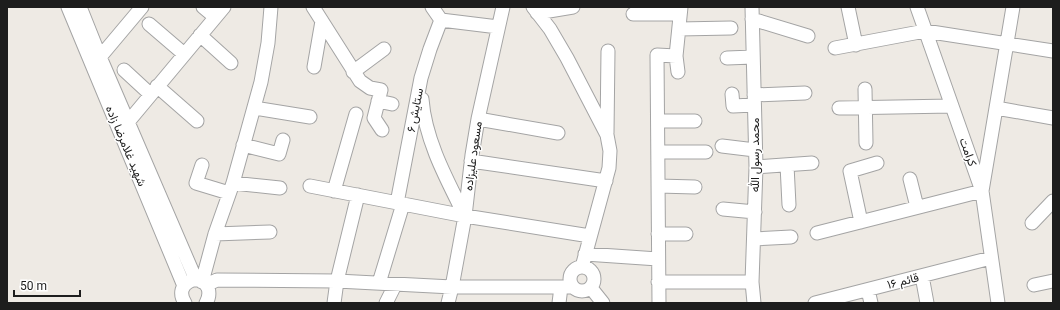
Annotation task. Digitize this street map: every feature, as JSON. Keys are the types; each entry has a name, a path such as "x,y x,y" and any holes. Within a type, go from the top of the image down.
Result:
{"street":[{"name":"شهید غلامرضا زاده","path":"68,7 197,283"},
{"name":"شهید غلامرضا زاده","path":"80,7 100,58 197,283"},
{"path":"100,58 142,7"},
{"path":"128,122 219,12 203,7"},
{"path":"197,283 231,188 254,108 268,43 271,7"},
{"path":"432,7 442,20 498,27"},
{"path":"535,10 573,7"},
{"path":"848,7 856,45"},
{"name":"کرامت","path":"917,7 982,191 998,303"},
{"path":"817,233 982,191 1013,7"},
{"name":"مسعود علیزاده","path":"448,303 465,216 471,161 478,119 502,9"},
{"path":"535,10 550,29 567,58 607,135"},
{"path":"633,14 681,10 676,56 678,72"},
{"path":"314,67 320,12"},
{"path":"320,12 353,72 360,81 370,88 380,90 374,118 382,130"},
{"path":"752,13 808,36"},
{"name":"محمد رسول الله","path":"752,13 756,167 752,282 754,303"},
{"name":"ستایش ۶","path":"379,283 400,204 421,78 430,49 442,20"},
{"path":"149,24 184,54"},
{"path":"679,29 731,28"},
{"path":"835,48 925,31 1053,51"},
{"path":"200,35 231,63"},
{"path":"353,72 384,49"},
{"path":"582,267 606,181 610,161 607,135 608,50"},
{"path":"659,303 657,55 676,56"},
{"path":"728,58 753,57"},
{"path":"124,70 197,121"},
{"path":"421,78 423,114 428,132 444,173 465,216"},
{"path":"865,89 866,144"},
{"path":"732,100 754,100 805,92"},
{"path":"378,101 392,104"},
{"path":"839,108 952,106"},
{"path":"254,108 310,118"},
{"path":"996,108 1053,118"},
{"path":"334,191 356,114"},
{"path":"478,119 558,133"},
{"path":"658,121 695,121"},
{"path":"243,145 279,154 283,140"},
{"path":"722,146 755,150"},
{"path":"658,152 706,152"},
{"path":"471,161 606,181"},
{"path":"756,167 812,163"},
{"path":"861,222 850,171 877,163"},
{"path":"202,165 196,183 231,188 280,188"},
{"path":"787,165 789,205"},
{"path":"910,179 917,208"},
{"path":"310,186 465,216 590,236"},
{"path":"658,186 695,187"},
{"path":"334,303 337,281 358,196"},
{"path":"1032,223 1053,201"},
{"path":"723,209 755,212"},
{"path":"215,234 270,232"},
{"path":"658,234 686,234"},
{"path":"754,239 791,236"},
{"path":"585,254 658,259"},
{"name":"قائم ۱۶","path":"818,303 991,258"},
{"path":"185,303 182,299 181,292 197,283 218,280 337,281 395,285 566,287 581,292 587,291 594,283 594,277 588,268 582,267 572,271 569,282 566,287 560,303"},
{"path":"922,276 927,303"},
{"path":"1034,285 1053,281"},
{"path":"658,282 752,282"},
{"path":"197,283 209,293 206,303"},
{"path":"386,303 395,285"},
{"path":"591,288 603,303"},
{"path":"868,290 871,303"}]}
